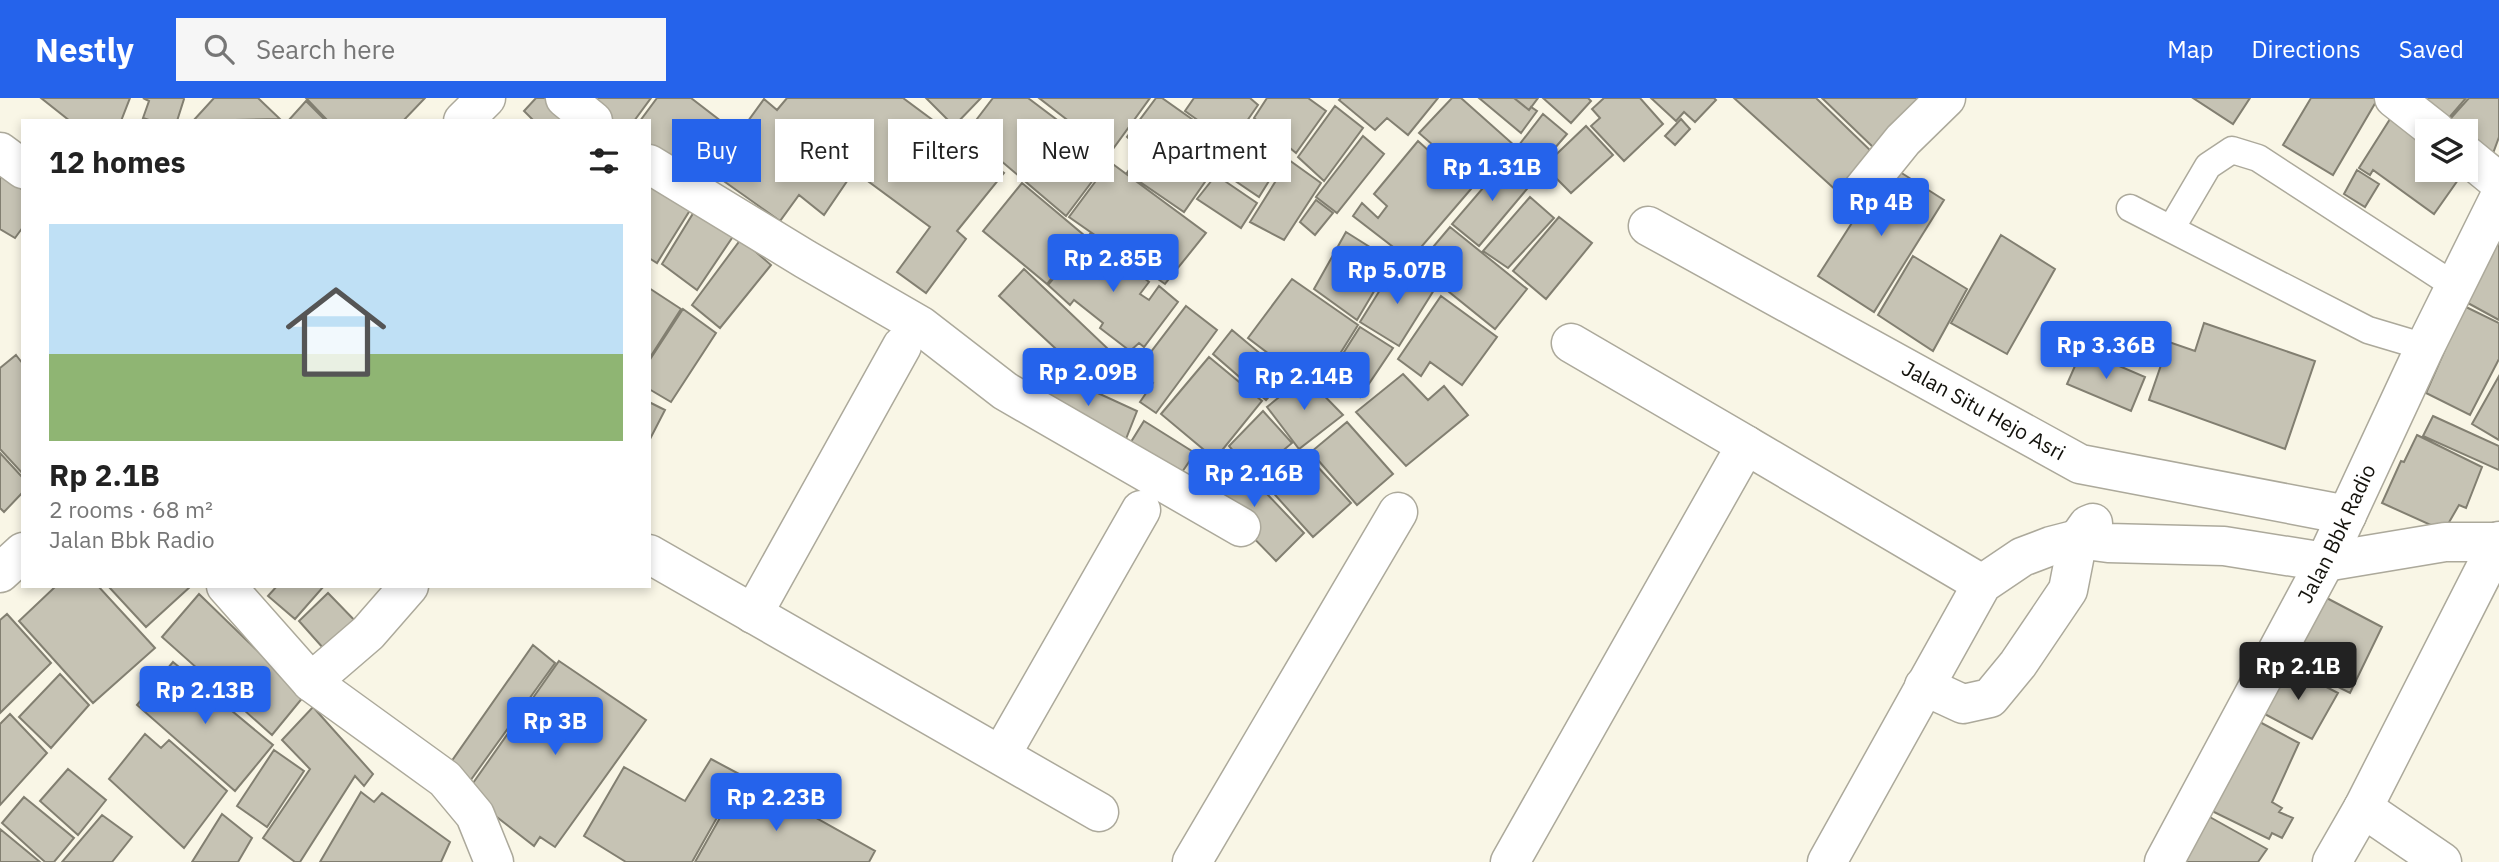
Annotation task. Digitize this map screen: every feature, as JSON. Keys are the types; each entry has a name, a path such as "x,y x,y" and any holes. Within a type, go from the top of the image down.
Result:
{"street":[{"path":"465,119 486,98"},
{"path":"565,98 591,119"},
{"path":"1861,192 1903,140 1946,98"},
{"path":"2394,98 2421,119"},
{"path":"0,152 21,168"},
{"path":"2478,164 2499,181"},
{"path":"651,165 921,326 1005,391 1241,527"},
{"name":"Jalan Bbk Radio","path":"2164,862 2336,538 2425,347 2499,198"},
{"name":"Jalan Situ Hejo Asri","path":"1647,226 2080,464 2336,538"},
{"path":"1571,344 1982,584"},
{"path":"753,614 902,346"},
{"path":"1510,862 1746,445"},
{"path":"1001,755 1141,510"},
{"path":"1192,862 1398,512"},
{"path":"1924,686 1963,704 1990,698 2018,664 2068,590 2078,539 2088,525 2102,518 2227,519 2336,538 2499,542 2363,808 2332,862"},
{"path":"1827,862 1982,584 2022,557 2051,545 2078,539"},
{"path":"0,573 21,554"},
{"path":"651,555 1099,812"},
{"path":"228,588 311,682 445,779 475,815 494,862"},
{"path":"311,682 368,633 407,588"},
{"path":"2363,808 2442,862"}],"lane":[{"path":"2171,229 2208,166 2232,150 2258,158 2455,286"},
{"path":"2130,208 2368,330 2425,347"}],"building":[{"path":"41,98 130,98 122,119 67,119"},
{"path":"143,98 184,99 178,119 143,118 149,101"},
{"path":"214,98 258,98 280,119 195,119"},
{"path":"306,98 425,98 405,119 326,119"},
{"path":"536,98 553,98 572,119 532,119 524,111"},
{"path":"574,98 651,98 635,119 600,119"},
{"path":"657,98 691,98 718,119 672,119 672,156 662,169 651,161 651,119 641,119"},
{"path":"787,98 903,98 931,119 888,119 888,182 997,182 957,231 966,239 926,293 897,272 930,227 869,182 874,182 874,119 775,119 775,182 846,182 824,215 799,195 780,221 725,182 761,182 761,119 749,119 764,99 777,110"},
{"path":"926,98 981,98 961,119 947,119"},
{"path":"993,98 1028,98 1056,119 1017,119 1017,174 1003,163 1003,119 977,119"},
{"path":"1039,98 1150,98 1135,119 1128,119 1128,128 1114,148 1114,119 1066,119"},
{"path":"1156,98 1162,98 1192,119 1140,119"},
{"path":"1194,98 1250,98 1258,105 1248,119 1196,119 1185,111"},
{"path":"1267,98 1308,98 1326,111 1296,153 1291,149 1291,119 1254,118"},
{"path":"1438,98 1408,135 1387,118 1375,130 1339,100"},
{"path":"1452,98 1461,98 1515,146 1479,185 1419,133"},
{"path":"1479,98 1514,98 1529,110 1531,107 1537,111 1521,133"},
{"path":"1514,98 1538,98 1529,110"},
{"path":"1543,98 1588,98 1591,101 1571,123"},
{"path":"1604,98 1640,98 1663,124 1624,161 1591,126 1600,118 1592,109"},
{"path":"1651,98 1716,100 1695,122 1684,112 1676,121"},
{"path":"1734,98 1816,98 1872,152 1838,192"},
{"path":"1822,98 1917,98 1920,101 1875,149"},
{"path":"2193,98 2250,98 2233,124"},
{"path":"2311,98 2377,100 2333,175 2283,145"},
{"path":"2402,98 2466,98 2448,119 2430,119"},
{"path":"2469,98 2499,98 2499,137 2488,167 2478,158 2478,119 2450,119"},
{"path":"306,101 324,119 290,119"},
{"path":"1335,106 1363,128 1324,181 1298,157"},
{"path":"2397,108 2415,123 2415,182 2457,182 2434,214 2373,170 2370,175 2359,168"},
{"path":"1543,114 1567,134 1541,164 1519,145"},
{"path":"1681,119 1690,129 1675,145 1665,136"},
{"path":"1586,126 1613,155 1571,193 1544,166"},
{"path":"1363,136 1384,154 1337,213 1316,197"},
{"path":"1418,141 1471,189 1410,260 1353,216 1362,203 1378,218 1387,206 1374,194"},
{"path":"1507,160 1532,183 1479,246 1452,224"},
{"path":"1291,161 1321,183 1284,240 1250,222 1275,182 1291,182"},
{"path":"1114,165 1128,175 1128,182 1137,182 1206,233 1165,284 1069,217 1095,182 1114,182"},
{"path":"1889,165 1944,200 1874,312 1818,276"},
{"path":"651,169 697,199 657,263 651,259"},
{"path":"2357,170 2379,184 2365,207 2344,194"},
{"path":"0,175 21,189 21,230 15,238 0,229"},
{"path":"1026,182 1092,182 1066,216"},
{"path":"1140,182 1205,182 1184,212"},
{"path":"1210,182 1226,182 1257,203 1241,228 1197,199"},
{"path":"1237,182 1268,182 1259,197"},
{"path":"1022,183 1085,236 1047,284 983,231"},
{"path":"1530,197 1554,218 1508,268 1483,251"},
{"path":"1316,200 1333,213 1315,235 1300,222"},
{"path":"697,207 736,232 697,290 662,264"},
{"path":"1559,217 1592,243 1546,299 1513,271"},
{"path":"1450,227 1527,289 1495,329 1417,266"},
{"path":"1346,232 1392,261 1357,320 1314,289"},
{"path":"1090,234 1149,282 1140,294 1149,300 1159,286 1178,302 1144,347 1139,343 1130,351 1100,328 1103,323 1074,300 1070,305 1048,285"},
{"path":"2001,235 2055,269 2007,354 1951,323"},
{"path":"741,239 771,265 720,328 692,305"},
{"path":"2496,242 2499,244 2499,320 2466,302"},
{"path":"1913,256 1967,289 1933,351 1878,315"},
{"path":"1395,266 1434,290 1399,346 1360,322"},
{"path":"1024,269 1107,348 1082,373 999,296"},
{"path":"1292,279 1358,325 1326,376 1301,359 1293,372 1248,338"},
{"path":"651,289 681,309 651,356"},
{"path":"1441,296 1497,337 1462,385 1430,362 1421,376 1398,359"},
{"path":"1186,306 1217,330 1156,413 1140,402 1153,383 1138,369"},
{"path":"2464,306 2499,323 2499,359 2470,415 2426,393"},
{"path":"683,309 716,333 671,402 651,390 651,358"},
{"path":"2204,323 2315,361 2285,449 2149,400 2169,342 2195,351"},
{"path":"1360,327 1393,348 1360,397 1330,374"},
{"path":"1232,330 1287,376 1266,400 1213,354"},
{"path":"2082,350 2145,377 2131,411 2067,384"},
{"path":"16,355 21,361 21,472 0,449 0,368"},
{"path":"1209,357 1262,401 1215,459 1161,414"},
{"path":"1052,372 1137,411 1124,444 1040,405"},
{"path":"1403,374 1428,400 1444,386 1468,415 1406,466 1356,412"},
{"path":"1305,376 1343,415 1299,449 1267,407"},
{"path":"2499,376 2499,440 2472,424"},
{"path":"651,403 665,410 651,437"},
{"path":"1263,411 1292,443 1254,475 1229,446"},
{"path":"2433,416 2499,446 2499,470 2423,436"},
{"path":"1144,421 1195,453 1176,481 1126,450"},
{"path":"1347,422 1393,474 1357,505 1311,452"},
{"path":"2417,435 2482,467 2466,508 2459,505 2444,531 2382,503 2401,461 2404,462"},
{"path":"0,453 21,476 21,494 4,512 0,508"},
{"path":"1305,453 1351,503 1313,537 1267,486"},
{"path":"1232,457 1304,533 1276,561 1203,486"},
{"path":"54,588 100,588 155,648 93,703 19,621"},
{"path":"110,588 189,588 146,627"},
{"path":"275,588 322,588 295,619 268,596"},
{"path":"328,593 363,629 332,658 299,621"},
{"path":"199,594 304,696 272,735 162,637"},
{"path":"2321,595 2382,627 2350,693 2286,661"},
{"path":"7,614 51,663 0,713 0,620"},
{"path":"533,645 555,663 465,788 444,772"},
{"path":"559,661 646,720 555,847 540,837 534,846 466,793"},
{"path":"173,662 273,745 235,791 137,705"},
{"path":"2284,665 2338,693 2312,739 2259,711"},
{"path":"60,674 89,705 51,748 19,717"},
{"path":"313,707 373,774 364,786 355,776 300,862 295,862 263,838 310,769 282,740"},
{"path":"10,714 47,753 0,805 0,724"},
{"path":"2256,720 2299,743 2272,802 2282,808 2279,812 2293,818 2282,838 2272,833 2269,839 2212,811"},
{"path":"145,734 161,748 169,740 227,791 184,848 109,779"},
{"path":"274,750 304,771 267,827 237,806"},
{"path":"711,759 741,775 692,862 626,862 584,836 624,767 685,801"},
{"path":"68,769 106,800 78,835 40,801"},
{"path":"743,777 875,851 869,862 695,862"},
{"path":"361,792 374,802 382,793 450,842 441,862 320,862"},
{"path":"24,797 74,838 54,862 45,862 2,823"},
{"path":"222,814 252,838 238,862 192,862"},
{"path":"102,815 132,837 112,862 62,862"},
{"path":"2208,816 2267,849 2258,862 2180,862"},
{"path":"0,829 40,862 0,862"}]}
